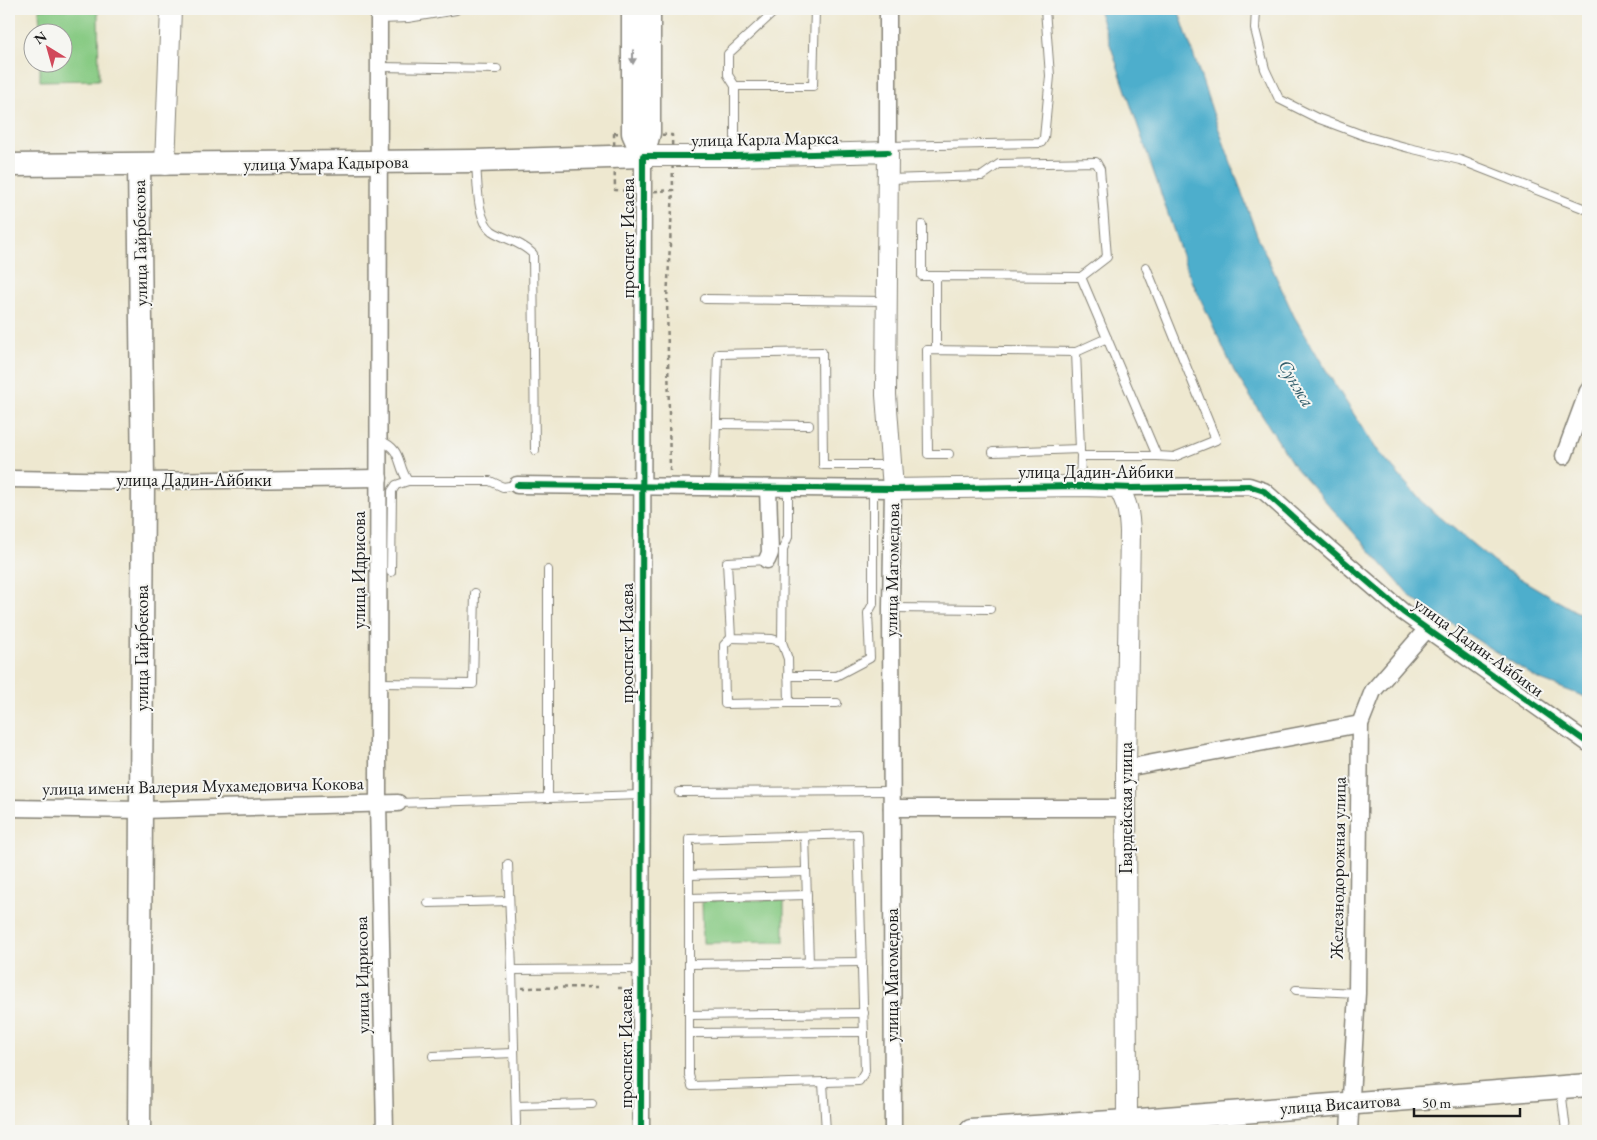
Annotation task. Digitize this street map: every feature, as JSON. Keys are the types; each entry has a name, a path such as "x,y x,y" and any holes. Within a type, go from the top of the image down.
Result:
{"main road":[{"path":"633,9 633,133 643,156"},
{"path":"643,156 649,133 649,9"},
{"name":"улица Умара Кадырова","path":"9,165 475,162 643,156"},
{"name":"улица Гайрбекова","path":"139,165 143,481 139,1131"},
{"name":"улица Висаитова","path":"971,1131 1127,1126 1350,1103 1588,1085"}],"street":[{"name":"улица Гайрбекова","path":"165,165 171,9"},
{"name":"улица Магомедова","path":"888,9 886,395 893,489 891,608 893,1131"},
{"name":"улица Идрисова","path":"380,14 378,803 385,1131"},
{"name":"улица Карла Маркса","path":"643,156 735,156 888,149"},
{"name":"проспект Исаева","path":"641,1131 643,156"},
{"path":"1564,456 1588,390"},
{"name":"улица Дадин-Айбики","path":"9,480 143,481 379,478"},
{"name":"улица Дадин-Айбики","path":"517,485 873,489 1249,486 1264,491 1403,612 1588,743"},
{"name":"Гвардейская улица","path":"1118,487 1128,508 1130,532 1126,768 1127,1126"},
{"path":"768,488 770,553 775,560"},
{"name":"Железнодорожная улица","path":"1349,1131 1357,993 1360,724 1373,691 1427,629"},
{"path":"1126,768 1360,724"},
{"name":"улица имени Валерия Мухамедовича Кокова","path":"9,808 142,810 398,803"},
{"path":"892,808 1126,808"}],"lane":[{"path":"735,156 735,86 728,75 728,54 777,9"},
{"path":"735,86 813,86 815,9"},
{"path":"888,149 1041,143 1044,138 1050,76 1045,9"},
{"path":"1256,9 1255,30 1263,61 1279,99 1318,118 1368,137 1460,160 1588,210"},
{"path":"380,14 408,18 456,10"},
{"path":"380,67 497,69"},
{"path":"475,162 482,217 491,230 525,246 533,254 535,450"},
{"path":"888,179 982,176 999,164 1096,162 1100,169 1108,257 1082,277 922,276 922,225"},
{"path":"993,452 1174,457 1216,440 1146,267"},
{"path":"936,276 936,350"},
{"path":"1082,277 1157,456"},
{"path":"705,299 887,301"},
{"path":"949,454 928,454 927,350 1076,352 1107,338"},
{"path":"714,487 718,354 822,352 823,465 890,465"},
{"path":"1076,352 1080,486"},
{"path":"716,424 809,425"},
{"path":"379,440 388,444 400,458 403,474 408,481"},
{"path":"390,572 392,491 396,485 408,481 490,481 504,487 517,485"},
{"path":"788,488 788,537 783,549 775,560 782,642 788,659 789,703"},
{"path":"788,676 836,676 870,658 868,612 873,604 873,489"},
{"path":"731,638 727,562 775,560"},
{"path":"548,570 548,798"},
{"path":"378,683 473,684 475,593"},
{"path":"891,608 990,610"},
{"path":"782,642 772,639 731,638 724,645 725,704 837,703"},
{"path":"679,792 892,791"},
{"path":"398,803 642,795"},
{"path":"858,834 865,1072 859,1081 692,1086 689,1075 689,875 689,839 858,834"},
{"path":"805,836 809,963"},
{"path":"508,864 516,1124"},
{"path":"689,875 806,872"},
{"path":"689,898 807,895"},
{"path":"428,903 510,901"},
{"path":"689,964 862,962"},
{"path":"512,970 641,969"},
{"path":"1296,990 1357,993"},
{"path":"689,1014 864,1013"},
{"path":"689,1033 864,1032"},
{"path":"433,1056 514,1053"},
{"path":"823,1083 826,1131"},
{"path":"1561,1087 1566,1131"},
{"path":"516,1106 592,1104"}],"path":[{"path":"670,487 667,298 673,190"},
{"path":"512,988 598,987"}],"green space":[{"path":"39,9 98,9 99,80 40,81 40,72 72,72 72,22 40,22"},
{"path":"702,900 784,900 784,942 703,943"}],"water":[{"name":"Сунжа","path":"1098,9 1178,9 1257,235 1294,316 1332,380 1375,447 1422,502 1499,566 1575,611 1588,616 1588,698 1538,679 1413,599 1294,466 1234,371 1187,270"}],"cycle path":[{"path":"641,1131 643,156 735,156 888,152"},
{"path":"517,485 893,489 1249,486 1264,491 1403,612 1588,743"}]}
